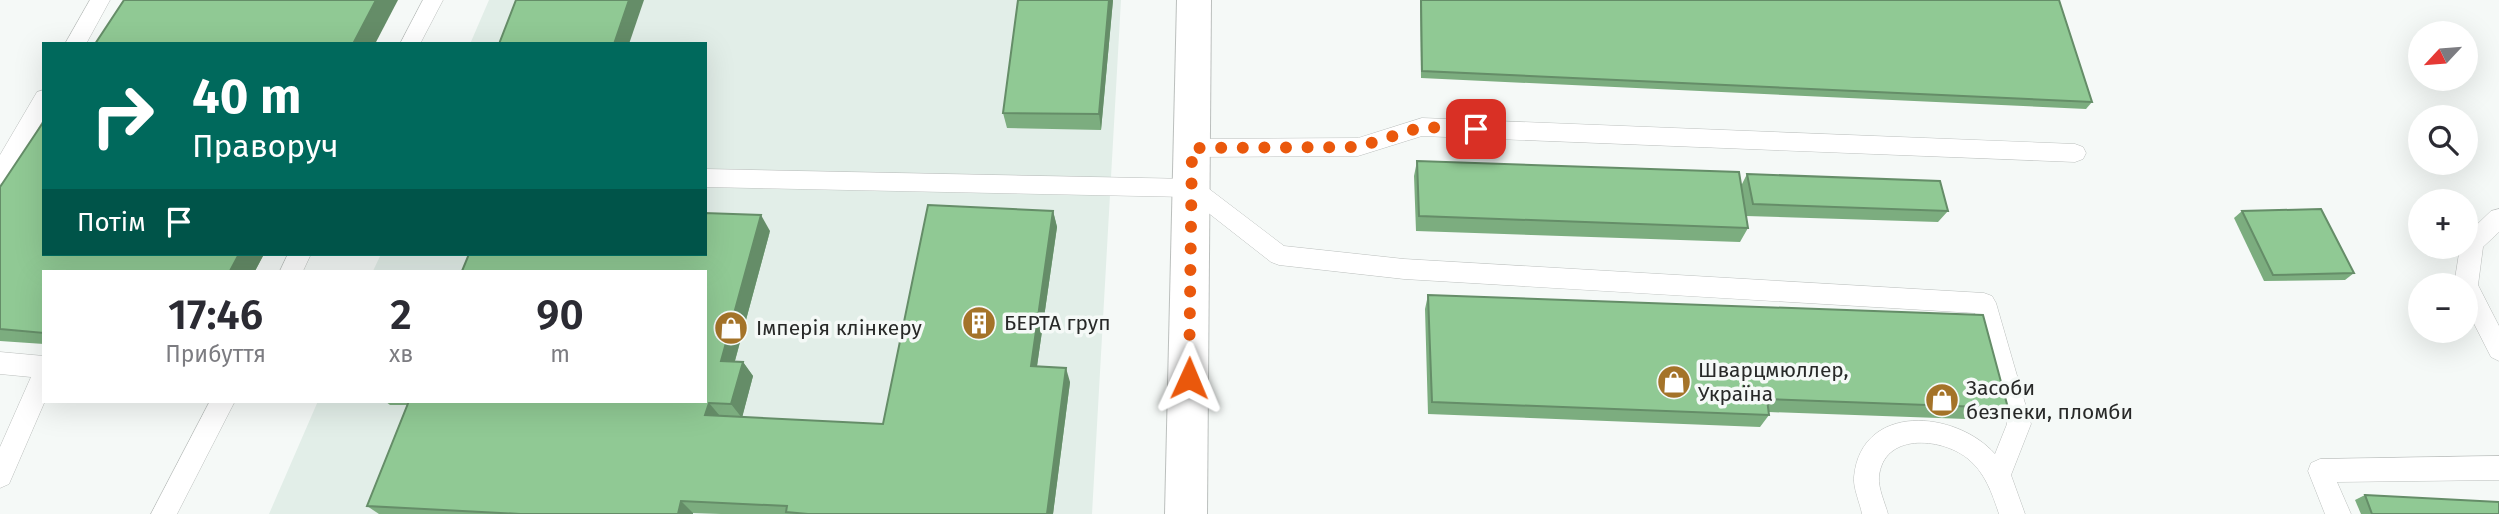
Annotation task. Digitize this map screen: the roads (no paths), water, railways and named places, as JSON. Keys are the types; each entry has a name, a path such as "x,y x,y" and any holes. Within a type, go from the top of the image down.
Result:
{"street":[{"path":"1186,514 1194,0"}],"lane":[{"path":"76,42 100,0"},
{"path":"411,42 433,0"},
{"path":"0,175 42,102"},
{"path":"1192,148 1358,147 1422,127 2075,153"},
{"path":"707,177 1192,188 1279,255 1404,269 1984,303 2019,424 1999,473"},
{"path":"2499,218 2472,243 2466,285 2499,350"},
{"path":"0,363 42,367"},
{"path":"0,476 42,379"},
{"path":"164,514 222,403"},
{"path":"1875,514 1865,481 1868,463 1875,448 1891,435 1912,430 1936,431 1960,439 1982,454 1999,473 2009,494 2012,514"},
{"path":"2338,514 2320,471 2499,468"}],"place":[{"name":"БЕРТА груп","path":"979,323"},
{"name":"Імперія клінкеру","path":"731,328"},
{"name":"Шварцмюллер, Україна","path":"1674,382"},
{"name":"Засоби безпеки, пломби","path":"1942,400"}]}
